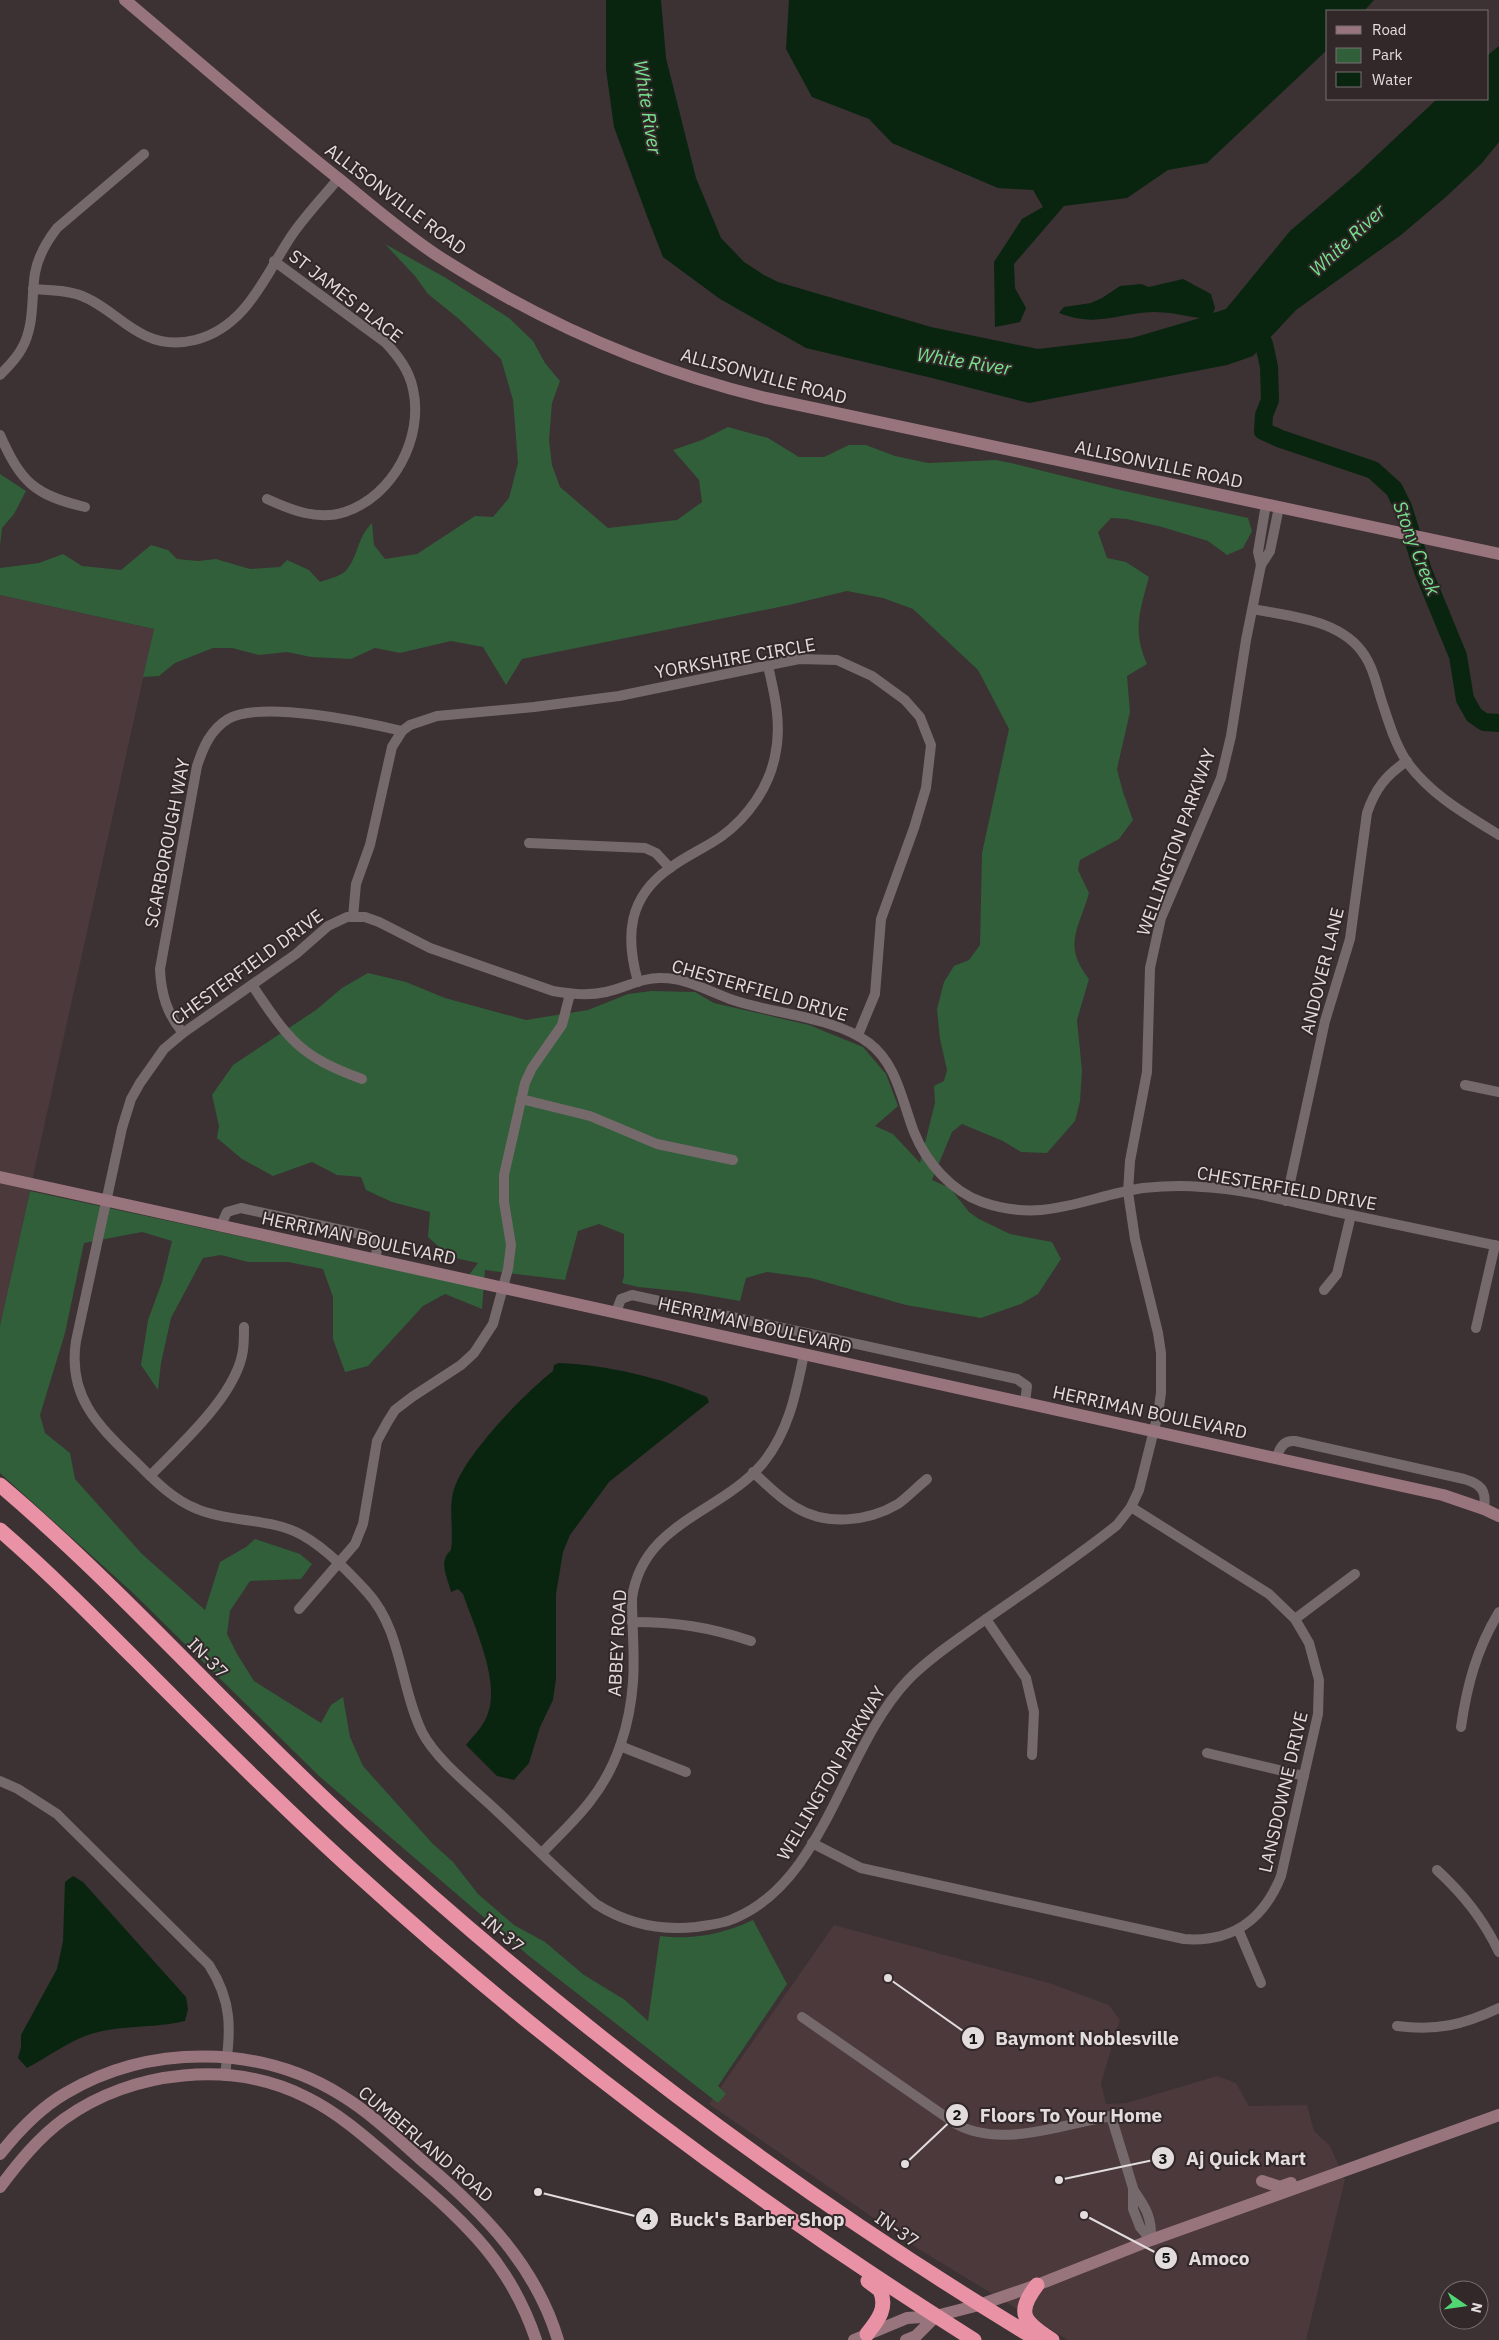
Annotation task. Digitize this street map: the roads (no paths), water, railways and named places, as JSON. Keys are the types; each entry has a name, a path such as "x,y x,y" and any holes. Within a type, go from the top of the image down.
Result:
{"highway":[{"name":"IN-37","path":"0,1485 75,1554 307,1783 486,1944 623,2055 751,2152 912,2262 1038,2340"},
{"path":"0,1530 94,1618 231,1755 372,1888 548,2039 687,2145 820,2239 974,2340"},
{"path":"687,2145 707,2169 880,2290 884,2300 883,2310 860,2337"},
{"path":"1037,2285 1025,2302 1024,2315 1033,2327 1052,2340"}],"street":[{"name":"ALLISONVILLE ROAD","path":"125,0 338,179 416,241 498,292 600,342 675,371 735,390 780,401 1499,554"},
{"path":"0,375 22,348 26,339 31,321 33,289 38,262 57,228 144,154"},
{"path":"33,289 62,291 84,296 147,337 173,342 189,341 215,333 237,318 253,298 294,231 338,179"},
{"name":"ST JAMES PLACE","path":"267,499 288,509 307,514 328,515 344,513 362,505 388,485 396,473 408,443 415,415 413,389 410,379 403,364 386,343 274,261"},
{"path":"0,435 10,457 27,481 51,498 85,507"},
{"name":"WELLINGTON PARKWAY","path":"1261,566 1258,552 1266,504"},
{"name":"WELLINGTON PARKWAY","path":"107,1200 76,1340 74,1363 80,1395 90,1413 150,1476 175,1498 198,1510 284,1528 299,1534 314,1542 339,1565 367,1592 386,1620 415,1714 430,1744 582,1892 608,1912 649,1927 691,1927 733,1920 761,1904 782,1886 799,1864 874,1726 891,1699 923,1665 1117,1525 1131,1508 1142,1481 1161,1393 1161,1353 1135,1239 1128,1192 1130,1161 1147,1072 1150,968 1157,930 1166,905 1221,778 1231,736 1261,566 1270,551 1279,507"},
{"path":"1252,609 1324,624 1341,632 1357,646 1370,666 1392,732 1407,761 1419,777 1450,804 1499,835"},
{"name":"YORKSHIRE CIRCLE","path":"402,731 424,719 437,716 534,707 619,696 813,658 837,660 860,668 893,690 914,708 930,738 931,755 926,788 914,828 881,919 875,994 858,1035"},
{"path":"638,982 630,940 633,918 643,896 658,877 728,831 751,807 763,788 775,757 778,734 777,710 768,666"},
{"name":"SCARBOROUGH WAY","path":"183,1033 169,1013 161,984 160,969 197,766 202,749 210,736 231,718 242,713 266,710 368,723 402,731"},
{"path":"353,917 356,884 370,845 392,747 402,731"},
{"name":"ANDOVER LANE","path":"1286,1201 1325,1021 1350,939 1367,813 1372,797 1384,779 1407,761"},
{"path":"529,844 645,848 656,853 670,868"},
{"name":"CHESTERFIELD DRIVE","path":"107,1200 122,1128 131,1100 152,1063 183,1033 296,954 328,926 347,917 365,917 379,922 430,948 553,992 570,994 607,992 656,978 684,981 733,1000 838,1027 858,1035 876,1049 892,1070 915,1133 929,1159 950,1182 979,1201 1004,1209 1035,1212 1073,1206 1142,1188 1204,1187 1286,1201 1497,1246"},
{"path":"252,985 284,1032 309,1055 322,1063 362,1079"},
{"path":"299,1609 350,1552 360,1534 366,1509 373,1456 382,1431 396,1410 474,1353 494,1324 508,1269 512,1238 503,1183 521,1099 527,1076 562,1025 570,994"},
{"path":"1465,1085 1499,1092"},
{"path":"521,1099 590,1116 657,1144 733,1160"},
{"name":"HERRIMAN BOULEVARD","path":"0,1176 1277,1458 1443,1496 1484,1509 1499,1516"},
{"path":"221,1225 227,1212 241,1208 365,1235 372,1238 377,1245 376,1259"},
{"path":"1324,1290 1337,1274 1352,1215"},
{"path":"1476,1328 1497,1246"},
{"path":"616,1312 621,1299 632,1295 1016,1379 1025,1384 1028,1392 1025,1403"},
{"path":"150,1476 199,1425 231,1381 243,1352 244,1327"},
{"name":"ABBEY ROAD","path":"542,1853 591,1800 620,1746 629,1713 633,1682 632,1622 634,1585 641,1567 651,1550 674,1529 734,1490 774,1448 788,1420 804,1354"},
{"path":"1277,1458 1287,1441 1295,1441 1464,1479 1480,1485 1484,1489 1486,1500 1484,1509"},
{"path":"753,1472 796,1508 820,1517 843,1520 879,1513 904,1500 927,1479"},
{"name":"LANSDOWNE DRIVE","path":"812,1843 861,1868 1184,1939 1218,1937 1238,1929 1260,1913 1277,1888 1281,1876 1316,1727 1320,1693 1314,1656 1295,1619 1269,1594 1131,1508"},
{"path":"1295,1619 1355,1574"},
{"path":"1461,1727 1466,1693 1474,1664 1484,1639 1499,1612"},
{"path":"986,1619 1026,1678 1034,1712 1032,1755"},
{"path":"632,1622 686,1624 720,1631 751,1641"},
{"path":"620,1746 686,1772"},
{"path":"1207,1753 1304,1776"},
{"path":"0,1782 25,1793 57,1814 209,1965 224,1992 228,2006 225,2076"},
{"path":"1437,1870 1469,1901 1478,1913 1499,1952"},
{"path":"1238,1929 1261,1983"},
{"path":"1397,2026 1427,2029 1451,2026 1499,2008"},
{"path":"802,2017 956,2124 974,2132 1008,2135 1110,2116 1133,2188 1133,2209 1140,2227 1151,2240"},
{"name":"CUMBERLAND ROAD","path":"0,2154 17,2133 66,2093 98,2078 156,2060 198,2056 227,2057 265,2064 303,2076 340,2094 373,2118 463,2195 502,2238 537,2291 558,2340"},
{"name":"CUMBERLAND ROAD","path":"0,2187 28,2151 63,2120 96,2100 129,2086 157,2080 210,2074 275,2085 307,2097 340,2117 455,2214 489,2249 514,2291 536,2340"},
{"path":"860,2337 906,2318 936,2316 979,2305 1037,2285 1151,2240 1499,2115"},
{"path":"1262,2181 1280,2187 1346,2164 1384,2156"},
{"path":"906,2340 916,2336 936,2316"}],"water":[{"name":"White River","path":"606,0 661,0 666,58 696,178 721,238 744,262 778,282 931,327 1038,349 1132,338 1200,318 1154,312 1096,320 1072,317 1059,313 1064,307 1091,303 1120,286 1141,284 1149,287 1183,279 1211,294 1215,308 1213,313 1226,309 1290,231 1358,173 1436,100 1489,100 1489,54 1499,46 1499,142 1482,163 1447,196 1401,235 1296,310 1253,356 1227,365 1029,403 806,348 720,299 663,257 614,127 606,69"},
{"path":"789,0 1374,0 1365,10 1326,10 1326,51 1207,163 1168,170 1127,198 1064,206 1014,264 1015,288 1026,308 1020,322 995,327 994,262 1022,219 1043,207 1033,190 998,188 892,143 869,119 812,97 786,49"},
{"path":"559,1363 597,1366 653,1378 707,1397 709,1402 609,1482 570,1535 563,1552 556,1594 556,1679 553,1700 540,1727 529,1763 514,1780 497,1776 466,1745 486,1718 491,1700 491,1685 484,1653 463,1594 458,1589 451,1592 444,1564 451,1550 452,1496 470,1459 497,1425 553,1371 554,1365"},
{"path":"73,1876 83,1882 186,1997 188,2009 185,2021 97,2032 70,2043 27,2068 18,2058 21,2047 21,2035 57,1969 63,1941 65,1882"}],"waterway":[{"name":"Stony Creek","path":"1254,323 1264,344 1269,367 1270,400 1264,415 1263,431 1281,439 1373,470 1394,489 1403,507 1423,571 1458,656 1465,699 1474,715 1484,722 1499,723"}],"place":[{"name":"Baymont Noblesville","path":"888,1978"},
{"name":"Floors To Your Home","path":"905,2164"},
{"name":"Aj Quick Mart","path":"1059,2180"},
{"name":"Buck's Barber Shop","path":"538,2192"},
{"name":"Amoco","path":"1084,2215"}]}
